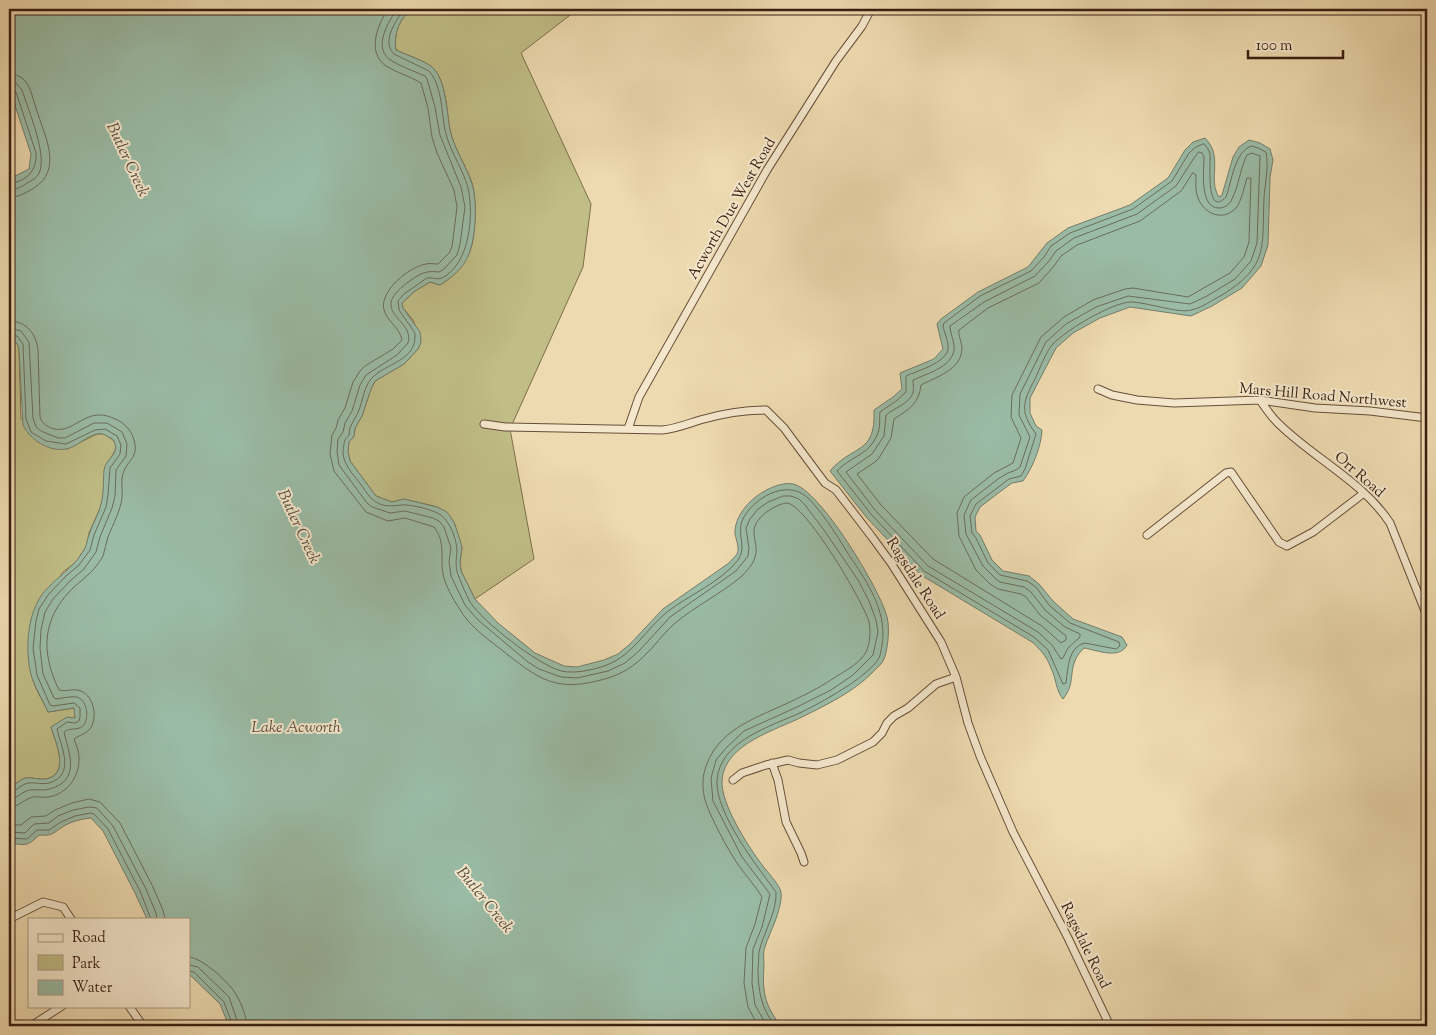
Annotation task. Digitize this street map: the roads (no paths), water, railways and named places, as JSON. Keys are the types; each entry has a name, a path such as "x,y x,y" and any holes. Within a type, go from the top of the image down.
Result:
{"street":[{"name":"Acworth Due West Road","path":"628,429 639,397 767,170 836,61 862,26 871,9"},
{"name":"Mars Hill Road Northwest","path":"1098,390 1112,396 1174,403 1260,400 1315,408 1370,411 1427,418"},
{"name":"Orr Road","path":"1260,400 1278,424 1364,493 1384,513 1390,523 1427,616"},
{"name":"Ragsdale Road","path":"484,424 505,427 672,430 700,420 749,410 766,410 784,428 825,483 836,490 886,557 941,642 956,677 968,723 980,756 1010,824 1110,1026"},
{"path":"1147,535 1226,473 1231,472 1279,542 1287,546 1313,532 1364,493"},
{"path":"732,780 742,773 772,763 788,760 818,765 837,760 873,742 894,716 908,708 936,684 956,677"},
{"path":"772,763 778,780 782,810 804,862"},
{"path":"9,918 43,902 54,903 63,907 70,918"},
{"path":"31,1026 59,1008"},
{"path":"130,1008 143,1026"}],"water":[{"name":"Lake Acworth","path":"9,9 413,9 404,16 398,27 395,44 396,50 430,65 441,80 452,137 474,192 475,224 472,246 463,266 440,285 430,282 415,291 402,303 403,308 420,332 421,342 418,349 404,364 375,381 362,416 355,428 354,436 349,442 350,461 376,496 392,502 404,499 437,507 447,512 454,522 462,548 461,571 475,599 498,623 535,653 564,666 577,667 618,654 663,609 729,563 737,554 738,544 735,528 743,510 758,495 782,484 793,484 805,490 833,521 874,586 887,617 888,639 883,661 865,680 840,697 754,739 732,756 725,767 722,780 723,790 730,813 750,848 776,882 781,892 777,916 764,950 764,991 771,1012 781,1026 229,1026 220,1004 190,975 190,918 147,918 103,831 91,818 70,823 50,834 39,835 32,842 26,844 9,843 9,789 25,778 46,779 54,776 60,764 58,748 51,727 67,717 75,718 74,708 48,712 35,686 28,656 31,620 34,609 45,591 79,558 85,548 103,496 105,466 116,448 115,442 112,439 102,434 97,434 66,449 53,449 41,444 30,436 23,425 19,350 16,343 9,339 9,179 29,169 31,154 9,87"},
{"path":"1205,138 1211,145 1214,153 1214,183 1219,197 1222,195 1233,157 1239,147 1249,140 1260,143 1270,149 1273,160 1270,177 1268,245 1261,266 1242,288 1191,316 1130,307 1100,318 1073,333 1056,348 1030,398 1030,413 1036,426 1042,430 1036,457 1030,470 1023,481 1012,483 980,507 975,517 976,531 980,535 992,560 1003,571 1029,576 1073,619 1122,637 1127,645 1123,650 1113,653 1084,648 1075,661 1070,686 1063,699 1048,660 1032,642 921,575 867,518 830,471 839,462 867,442 874,424 874,410 902,389 900,373 934,359 943,349 937,324 941,319 978,292 1028,267 1047,243 1068,228 1130,205 1168,178 1185,150 1193,142"}],"water label":[{"name":"Butler Creek","path":"129,159"},
{"name":"Butler Creek","path":"300,526"},
{"name":"Butler Creek","path":"486,899"}]}
